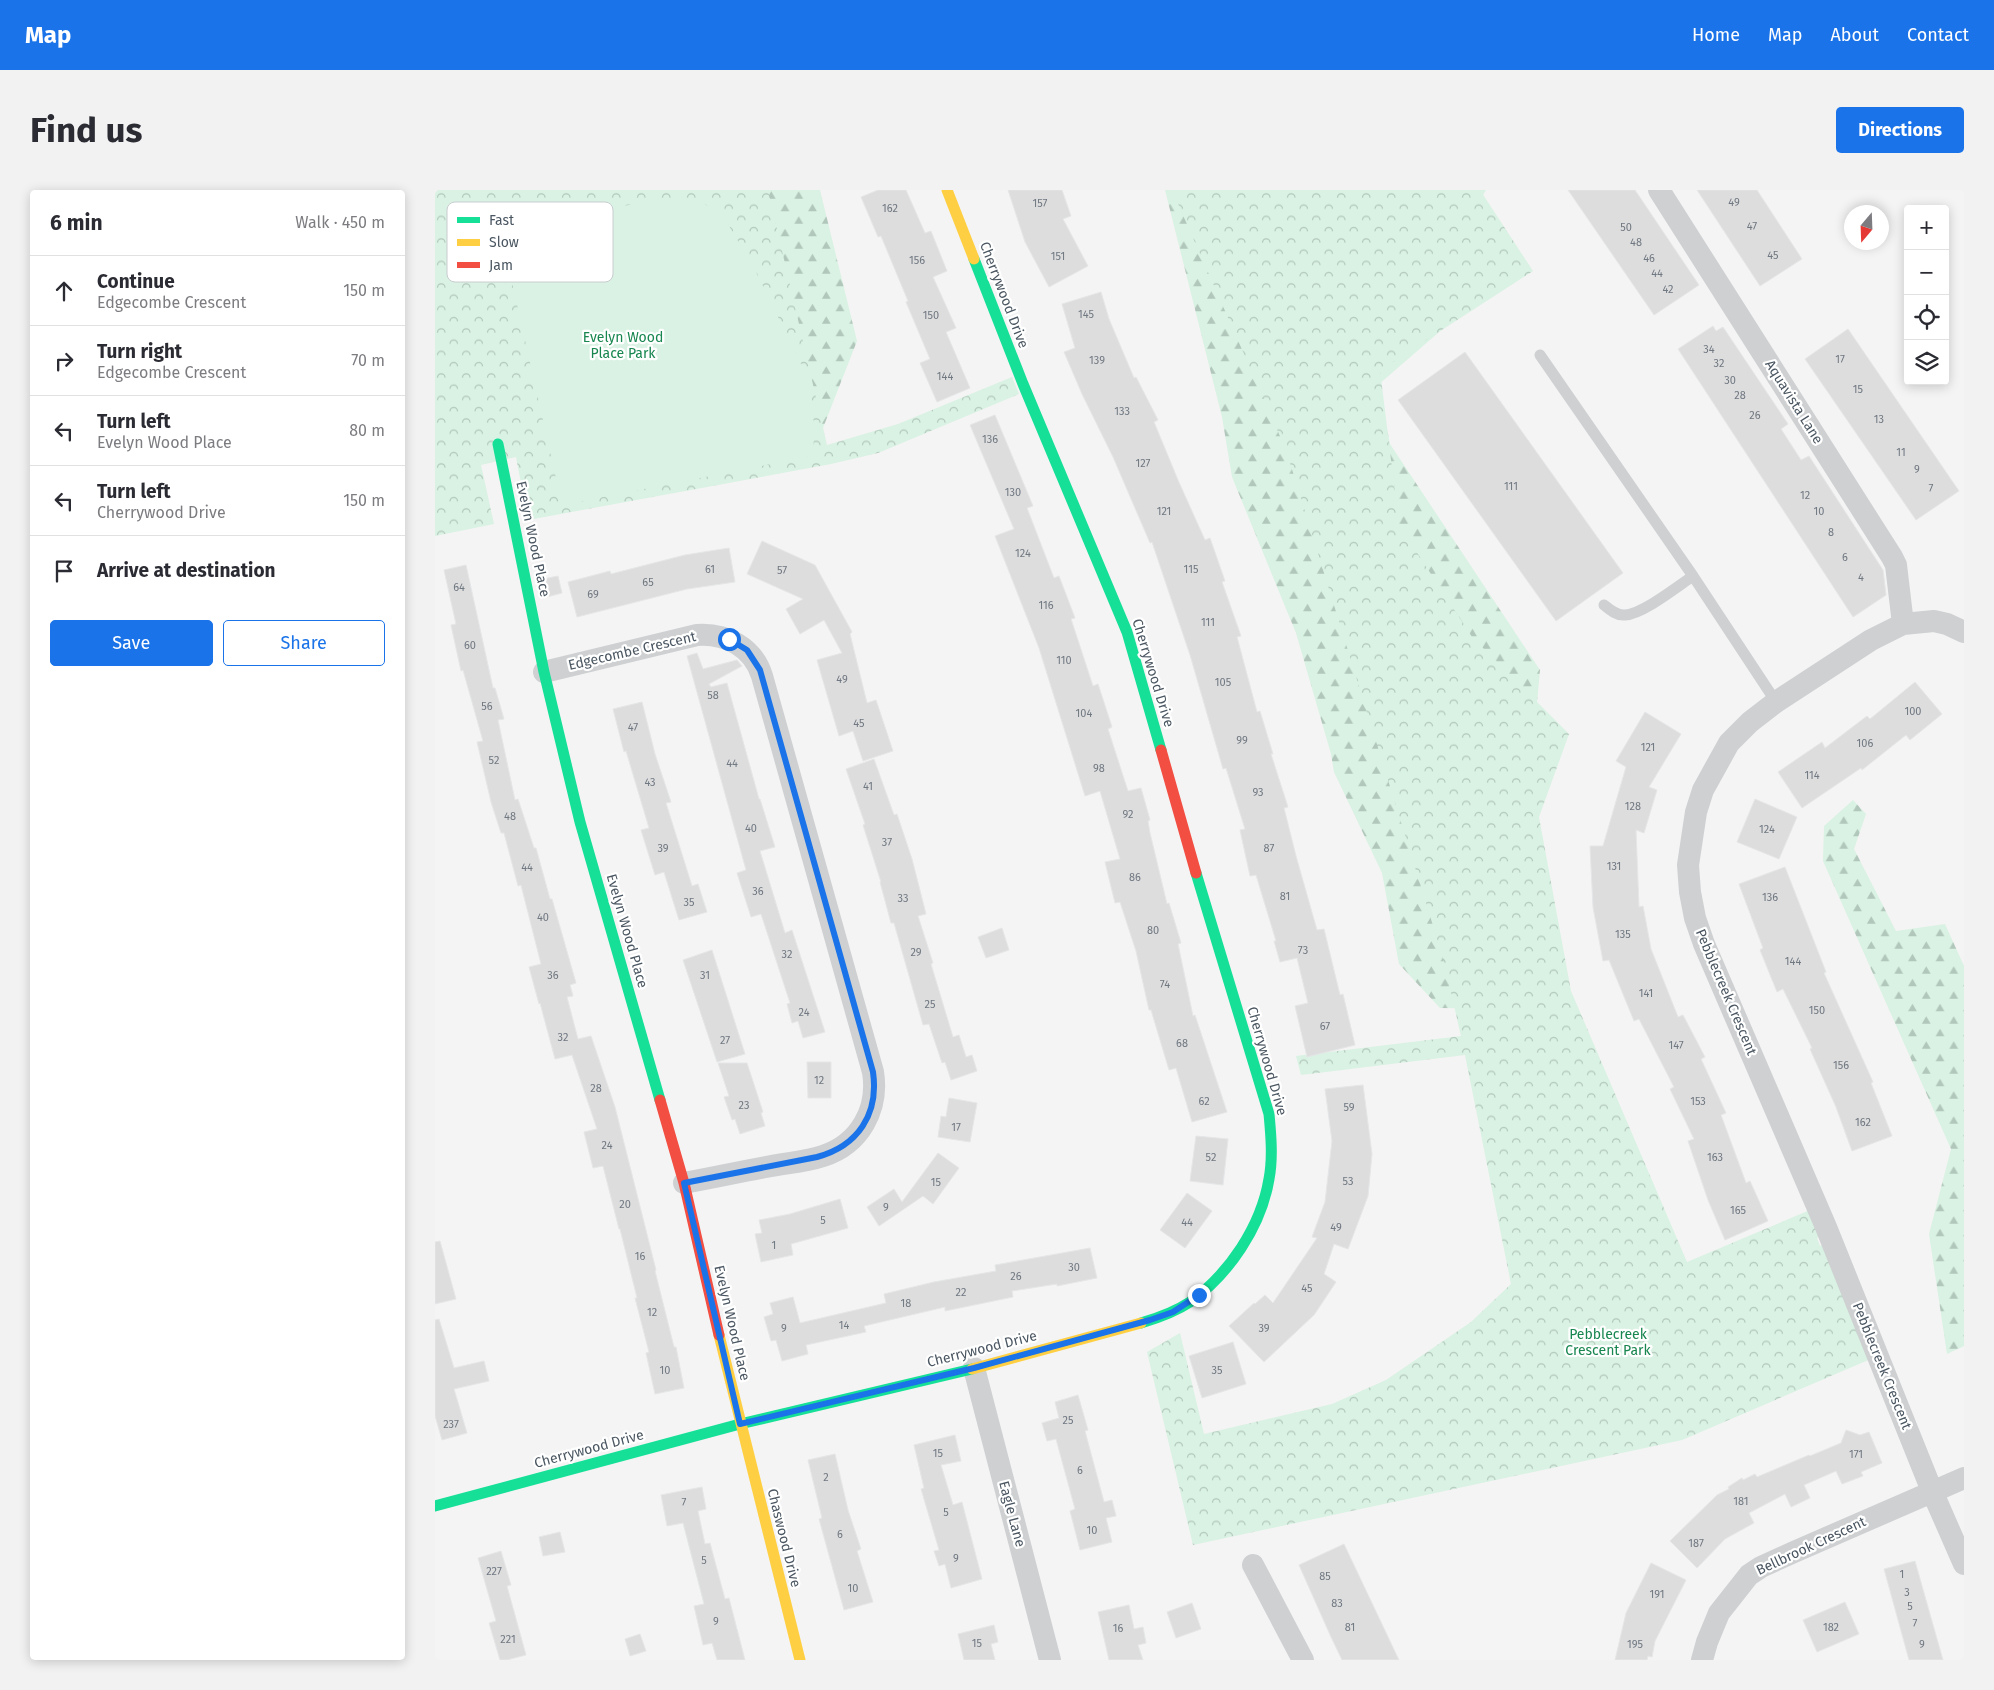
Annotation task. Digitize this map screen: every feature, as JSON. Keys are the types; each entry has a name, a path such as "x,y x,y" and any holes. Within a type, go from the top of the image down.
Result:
{"street":[{"name":"Cherrywood Drive","path":"435,1506 740,1424 974,1368 1173,1312 1199,1295 1243,1246 1257,1217 1269,1181 1272,1148 1269,1114 1254,1071 1127,632 1023,384 947,190"},
{"name":"Aquavista Lane","path":"1659,190 1892,557 1896,565 1903,624"},
{"name":"Evelyn Wood Place","path":"498,444 545,672 580,822 684,1183 740,1424"},
{"name":"Pebblecreek Crescent","path":"1964,632 1947,624 1934,622 1903,624 1871,640 1776,702 1750,722 1729,743 1703,790 1696,812 1688,865 1690,892 1695,918 1705,944 1826,1227 1932,1491 1964,1564"},
{"name":"Edgecombe Crescent","path":"545,672 697,635 710,635 729,639 747,650 762,676 873,1072 875,1091 870,1113 860,1130 842,1146 817,1157 684,1183"},
{"name":"Eagle Lane","path":"974,1368 1050,1660"},
{"name":"Chaswood Drive","path":"740,1424 800,1660"},
{"name":"Bellbrook Crescent","path":"1702,1660 1719,1613 1749,1575 1761,1567 1794,1552 1964,1478"},
{"path":"1253,1565 1303,1660"}],"lane":[{"path":"1540,355 1693,576 1776,702"},
{"path":"1604,605 1611,611 1624,615 1635,612 1693,576"}],"green space":[{"path":"435,190 820,190 857,341 812,456 565,282 613,282 613,202 452,202"},
{"name":"Evelyn Wood Place Park","path":"435,190 768,190 827,445 898,424 1012,377 1019,394 878,453 831,464 528,520 516,457 481,465 494,524 435,536"},
{"path":"1165,190 1486,190 1483,195 1506,274 1378,385 1390,444 1540,670 1509,1009 1440,1008 1399,964 1382,873 1334,772 1331,754 1296,633 1232,477 1222,417"},
{"name":"Pebblecreek Crescent Park","path":"1172,190 1480,190 1533,271 1380,370 1399,525 1472,637 1569,734 1539,817 1571,991 1687,1262 1810,1210 1821,1236 1817,1238 1820,1246 1825,1244 1873,1358 1682,1440 1193,1545 1147,1352 1180,1333 1204,1434 1332,1404 1386,1380 1471,1322 1511,1284 1465,1055 1301,1075 1296,1056 1461,1036 1443,958 1286,450"},
{"path":"684,197 702,202 725,219 755,270 807,376 815,430 812,456 562,505 512,282 613,282 613,210 642,201"},
{"path":"1853,800 1866,814 1854,849 1896,931 1945,924 1964,966 1964,1346 1947,1354 1929,1234 1951,1149 1823,861 1824,826"}],"building":[{"path":"878,190 906,190 925,233 931,231 947,271 933,277 956,328 946,332 970,388 937,402 920,363 930,359 881,236 878,237 861,197"},
{"path":"1008,190 1062,190 1071,216 1063,219 1088,266 1049,287 1025,242"},
{"path":"1568,190 1635,190 1699,285 1654,315"},
{"path":"1697,190 1757,190 1802,259 1760,286"},
{"path":"1101,292 1109,319 1134,378 1136,377 1158,420 1154,422 1178,480 1205,540 1210,538 1225,581 1222,582 1241,636 1237,637 1257,712 1260,711 1288,807 1284,808 1296,856 1317,930 1324,929 1340,995 1343,994 1355,1045 1307,1057 1295,1006 1308,1003 1297,958 1280,962 1274,941 1276,941 1256,875 1250,876 1240,830 1245,829 1226,768 1223,769 1190,655 1152,542 1150,543 1113,457 1064,352 1075,348 1062,304"},
{"path":"1713,326 1716,331 1723,327 1788,424 1781,429 1801,460 1809,456 1883,570 1886,595 1853,617 1678,349"},
{"path":"1848,329 1959,491 1916,520 1805,359"},
{"path":"1465,352 1623,573 1556,621 1398,400"},
{"path":"995,415 1033,506 1027,508 1054,578 1059,576 1075,618 1071,619 1093,686 1098,684 1112,727 1108,729 1128,791 1141,788 1150,820 1148,821 1150,833 1167,904 1169,903 1181,943 1178,944 1193,1016 1195,1015 1227,1112 1192,1122 1176,1068 1169,1070 1151,1010 1149,1010 1136,951 1120,902 1115,903 1105,862 1120,859 1100,791 1085,796 1039,648 995,536 1014,529 970,425"},
{"path":"762,541 815,565 852,632 850,634 867,703 876,700 893,751 863,761 853,731 839,736 817,660 842,653 824,620 800,634 786,609 803,599 747,574"},
{"path":"729,548 735,582 687,589 577,617 568,582 610,571 611,574 685,555"},
{"path":"466,565 493,688 495,688 504,719 498,720 515,800 518,799 534,848 536,848 576,983 570,985 573,996 567,997 578,1039 591,1036 615,1107 674,1347 676,1347 684,1388 655,1394 646,1353 649,1352 635,1298 637,1298 603,1166 593,1168 584,1132 597,1129 572,1055 555,1059 529,967 541,964 521,885 518,886 504,833 501,833 491,802 477,742 483,741 463,670 461,671 451,625 456,624 444,570"},
{"path":"558,576 562,593 547,597 543,579"},
{"path":"697,653 703,669 737,660 742,666 709,684 711,687 727,683 759,799 775,847 760,851 785,933 792,930 825,1032 803,1038 798,1021 792,1023 787,1004 790,1003 761,914 751,917 737,873 746,870 687,656"},
{"path":"1915,682 1942,714 1910,740 1906,735 1862,770 1861,768 1802,808 1778,772 1822,742 1825,748 1867,716 1870,719"},
{"path":"642,702 655,754 671,802 666,803 692,886 698,884 707,912 679,920 664,872 655,875 641,830 649,828 626,751 624,752 613,709"},
{"path":"1645,712 1681,734 1649,787 1657,790 1644,833 1636,830 1639,907 1643,906 1651,949 1678,1017 1683,1015 1705,1057 1701,1059 1726,1113 1721,1115 1746,1183 1750,1181 1768,1221 1725,1240 1708,1200 1688,1141 1694,1139 1670,1089 1674,1087 1639,1019 1634,1021 1609,960 1603,961 1593,907 1590,846 1603,846 1626,767 1616,761"},
{"path":"874,759 894,815 897,814 912,859 926,914 918,916 953,1037 959,1035 966,1057 972,1055 977,1071 951,1080 945,1062 942,1063 929,1024 923,1025 894,923 891,923 881,882 863,825 865,824 846,769"},
{"path":"1755,799 1797,817 1779,859 1737,842"},
{"path":"1785,867 1826,972 1824,973 1873,1082 1871,1083 1892,1136 1852,1151 1836,1107 1810,1049 1812,1048 1783,989 1777,992 1760,950 1763,948 1739,884"},
{"path":"1002,928 1009,950 986,958 978,937"},
{"path":"712,950 745,1054 717,1062 683,960"},
{"path":"807,1062 831,1062 831,1098 808,1098"},
{"path":"718,1063 747,1063 763,1112 761,1113 765,1126 740,1134 735,1119 732,1120 724,1097 729,1096"},
{"path":"1363,1085 1372,1154 1368,1196 1348,1249 1334,1244 1324,1274 1336,1282 1314,1315 1264,1362 1229,1326 1265,1295 1273,1303 1317,1238 1312,1237 1325,1202 1332,1141 1325,1089"},
{"path":"949,1098 977,1103 970,1142 938,1137 941,1116 946,1117"},
{"path":"1196,1136 1228,1139 1223,1185 1190,1181"},
{"path":"938,1153 959,1168 933,1204 923,1196 879,1226 867,1207 894,1189 902,1202"},
{"path":"1187,1193 1212,1211 1185,1248 1160,1230"},
{"path":"840,1199 848,1228 791,1244 793,1255 761,1262 755,1234 762,1233 759,1220 790,1214"},
{"path":"440,1241 456,1299 435,1304 435,1242"},
{"path":"1090,1248 1097,1278 1057,1286 1057,1284 1012,1291 1013,1297 945,1311 945,1307 864,1326 866,1332 806,1345 808,1354 782,1361 776,1340 771,1341 764,1317 773,1314 770,1303 793,1297 800,1323 886,1303 884,1294 934,1282 996,1271 995,1265"},
{"path":"439,1319 454,1368 484,1361 489,1381 454,1389 467,1433 442,1440 435,1416 435,1320"},
{"path":"1233,1342 1246,1384 1202,1398 1189,1356"},
{"path":"1078,1395 1088,1430 1085,1431 1104,1502 1112,1500 1116,1516 1106,1518 1112,1542 1080,1550 1070,1511 1075,1509 1056,1439 1047,1441 1042,1423 1059,1418 1055,1402"},
{"path":"1846,1430 1860,1435 1869,1432 1882,1463 1861,1472 1863,1476 1842,1484 1836,1471 1804,1485 1810,1498 1791,1507 1785,1494 1749,1513 1754,1523 1725,1539 1697,1568 1670,1541 1717,1495 1729,1489 1728,1487 1742,1478 1743,1480 1755,1474 1757,1477 1841,1443"},
{"path":"955,1435 961,1461 941,1465 953,1505 962,1502 982,1579 951,1588 945,1564 939,1566 934,1551 939,1550 921,1489 924,1488 914,1445"},
{"path":"835,1454 848,1510 861,1549 857,1551 873,1602 844,1610 819,1519 822,1518 808,1460"},
{"path":"702,1487 706,1509 698,1511 705,1544 710,1543 725,1599 729,1598 745,1660 717,1660 712,1643 703,1645 694,1606 704,1604 683,1523 667,1526 661,1495"},
{"path":"560,1532 565,1552 543,1556 539,1537"},
{"path":"1344,1544 1399,1660 1342,1660 1331,1637 1299,1565"},
{"path":"501,1551 511,1585 507,1586 526,1655 507,1660 500,1660 489,1623 496,1621 478,1558"},
{"path":"1915,1561 1943,1660 1909,1660 1884,1569"},
{"path":"1651,1563 1686,1580 1655,1641 1652,1657 1648,1656 1647,1660 1615,1660 1626,1613"},
{"path":"1845,1602 1859,1634 1817,1652 1803,1620"},
{"path":"1192,1603 1201,1629 1176,1638 1167,1612"},
{"path":"1129,1605 1134,1629 1143,1627 1146,1643 1138,1645 1143,1660 1109,1660 1098,1612"},
{"path":"994,1625 998,1642 991,1644 995,1660 964,1660 958,1634"},
{"path":"640,1634 646,1651 630,1656 625,1639"}],"traffic: fast":[{"path":"974,259 1023,384 1127,632 1161,750"},
{"path":"498,444 544,672 580,822 660,1100"},
{"path":"1141,1323 1178,1309 1190,1302 1218,1278 1241,1248 1259,1215 1265,1197 1271,1163 1269,1114 1196,873"},
{"path":"435,1506 740,1424 972,1369"}],"traffic: slow":[{"path":"947,190 974,259"},
{"path":"972,1369 1141,1323"},
{"path":"719,1335 800,1660"}],"traffic: jam":[{"path":"1161,750 1196,873"},
{"path":"660,1100 684,1183 719,1335"}],"route":[{"path":"729,639 747,650 760,670 875,1084 872,1106 865,1123 855,1136 835,1151 817,1157 684,1183 740,1424 974,1368 1150,1320 1173,1312 1199,1295"}]}
